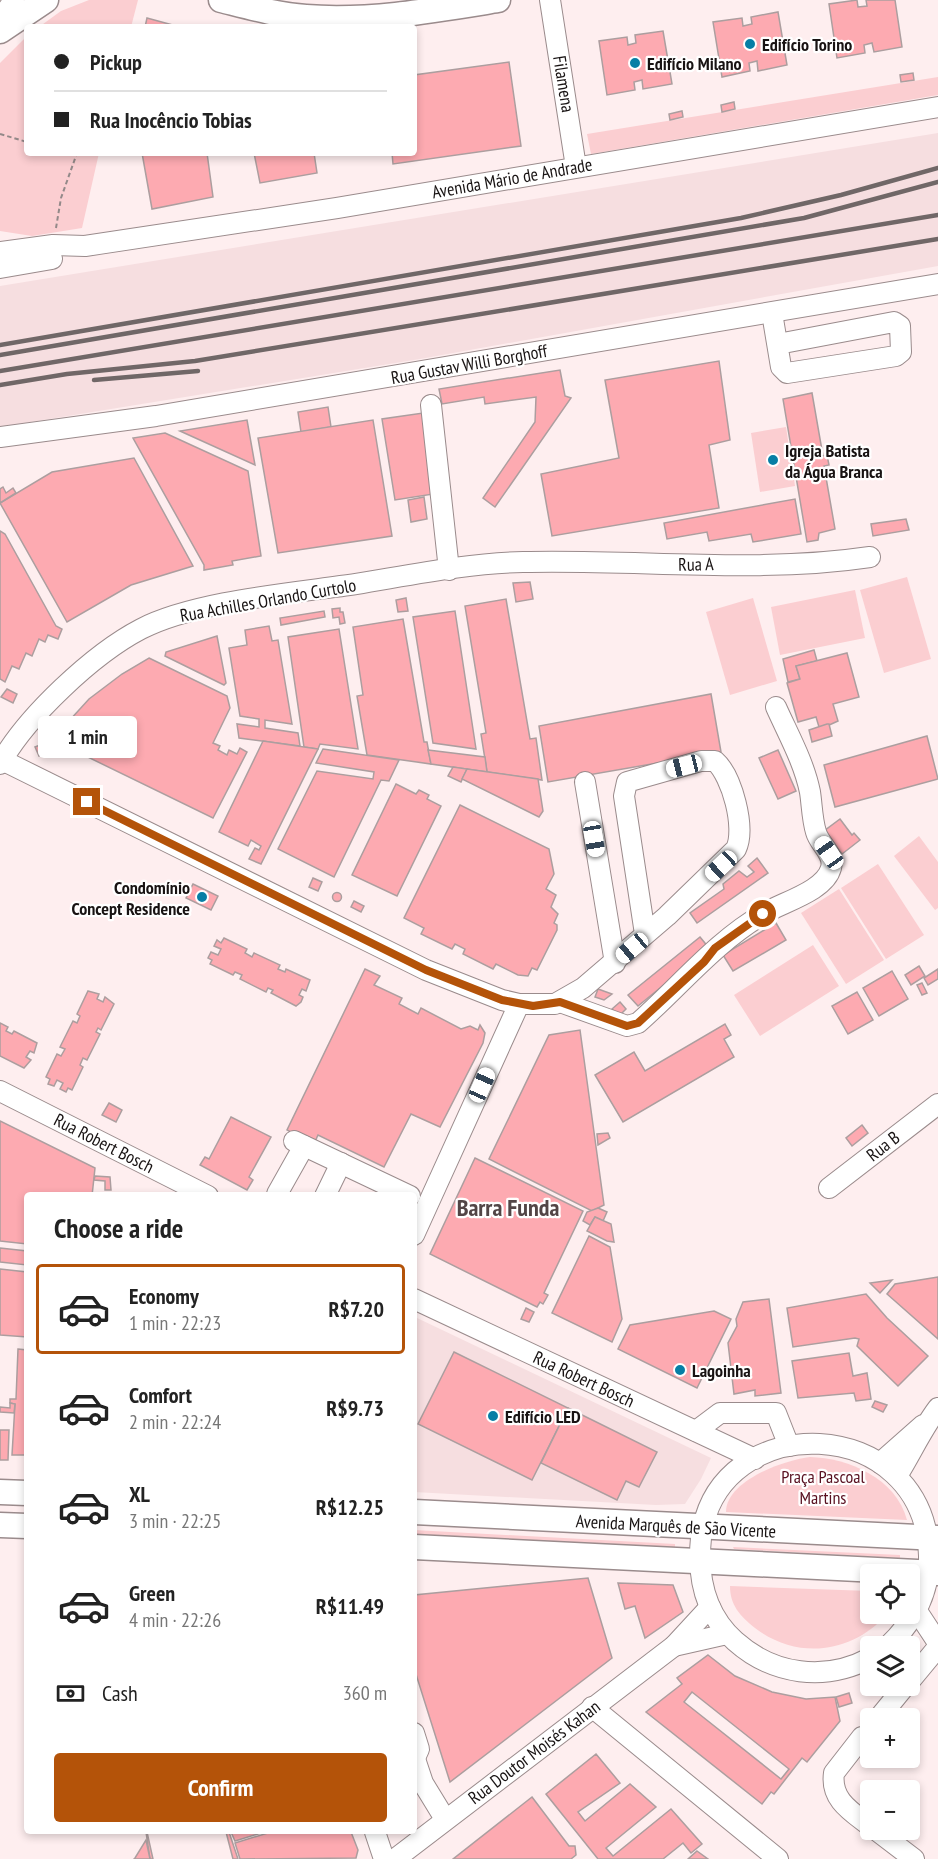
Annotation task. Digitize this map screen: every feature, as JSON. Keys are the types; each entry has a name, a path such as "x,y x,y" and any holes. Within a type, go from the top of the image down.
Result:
{"main road":[{"path":"4,13 46,0"},
{"path":"221,0 258,10 307,17 393,14 498,0"},
{"path":"0,1492 24,1493"},
{"name":"Avenida Marquês de São Vicente","path":"417,1512 933,1538"},
{"path":"0,1525 24,1526"},
{"name":"Avenida Marquês de São Vicente","path":"417,1547 934,1572"}],"street":[{"name":"Filamena","path":"550,0 576,167"},
{"name":"Avenida Mário de Andrade","path":"0,252 53,245 85,246 337,208 938,107"},
{"path":"0,242 31,249"},
{"name":"Avenida Mário de Andrade","path":"0,268 52,259 85,246"},
{"name":"Rua Gustav Willi Borghoff","path":"0,437 156,416 938,284"},
{"path":"772,313 781,367 787,373 896,356 901,352 902,345 900,326 894,322 778,344"},
{"path":"431,405 449,570"},
{"name":"Rua A","path":"522,562 817,564 870,557"},
{"name":"Rua Achilles Orlando Curtolo","path":"1,762 36,717 79,674 99,656 142,628 208,608 449,570 522,562"},
{"path":"1,762 426,970 502,1000 519,1004 558,1003 627,1026 638,1023 704,962 715,948 763,914 826,880 832,867 829,853 816,835 803,768 776,707"},
{"path":"558,1003 583,988 615,963 721,866 736,849 741,838 739,816 722,767 715,761 701,762 627,782 624,796 645,934"},
{"path":"585,782 615,963"},
{"path":"417,1199 519,1004"},
{"name":"Rua Robert Bosch","path":"0,1091 200,1192"},
{"name":"Rua B","path":"829,1188 938,1104"},
{"path":"278,1192 299,1144 341,1163 380,1189"},
{"path":"327,1192 341,1163"},
{"name":"Rua Robert Bosch","path":"417,1300 754,1459"},
{"path":"897,1476 922,1436 926,1424 938,1408"},
{"path":"696,1431 720,1413 768,1411 776,1413 781,1419 789,1446"},
{"path":"880,1463 916,1428 926,1424"},
{"path":"860,1663 829,1672 801,1672 765,1661 748,1652 727,1634 710,1607 700,1579 699,1562 703,1528 710,1507 722,1488 737,1472 754,1459 789,1446 818,1442 851,1448 880,1463 897,1476 917,1504 933,1538 934,1572 920,1604"},
{"name":"Rua Doutor Moisés Kahan","path":"395,1859 674,1646 710,1607"},
{"path":"920,1616 938,1644"},
{"path":"899,1636 908,1624"},
{"path":"902,1633 938,1644"},
{"name":"Rua Doutor Moisés Kahan","path":"674,1646 727,1634"},
{"path":"920,1668 938,1644"},
{"path":"887,1708 897,1696"},
{"path":"592,1707 778,1859"},
{"path":"860,1740 834,1773 833,1779 838,1800 860,1818"},
{"path":"417,1768 440,1824"},
{"path":"417,1789 440,1824"},
{"path":"376,1834 384,1859"},
{"path":"889,1840 914,1859"}],"path":[{"path":"0,134 24,141"},
{"path":"54,237 61,198 76,156"}],"shaded area":[{"path":"938,133 938,266 420,359 0,427 0,286"},
{"path":"417,1318 711,1458 685,1504 656,1505 417,1492"}],"green space":[{"path":"89,0 138,0 132,24 43,24 61,11"},
{"path":"24,39 24,156 98,156 82,228 32,236 0,231 0,63"},
{"path":"938,77 938,95 591,154 587,134"},
{"name":"Igreja Batista da Água Branca","path":"786,427 795,486 760,492 751,433"},
{"path":"907,577 931,659 884,673 860,590"},
{"path":"855,590 865,638 780,655 771,607"},
{"path":"753,598 777,681 730,695 706,612"},
{"path":"919,836 938,862 938,908 935,910 894,856"},
{"path":"878,864 924,935 886,959 841,888"},
{"path":"839,889 884,960 846,984 801,913"},
{"path":"813,945 839,986 760,1036 734,995"},
{"name":"Praça Pascoal Martins","path":"810,1457 840,1461 869,1473 893,1493 907,1520 726,1512 735,1491 758,1474 786,1462"},
{"path":"417,1530 675,1544 675,1548 417,1534"},
{"path":"733,1547 900,1555 900,1558 734,1549"},
{"path":"730,1586 860,1591 860,1624 876,1624 858,1638 841,1644 824,1648 788,1645 755,1628 737,1610 730,1593"}],"building":[{"path":"857,0 858,7 867,6 866,0 895,0 902,47 874,52 872,43 864,45 865,53 837,58 829,4"},
{"name":"Edifício Torino","path":"778,12 787,65 758,71 757,61 749,63 750,71 722,77 713,22 742,18 743,26 752,24 751,17"},
{"path":"147,18 169,24 146,24"},
{"name":"Edifício Milano","path":"663,31 672,84 643,89 642,80 634,82 635,90 607,95 599,41 627,37 628,45 636,43 635,35"},
{"path":"509,62 521,146 393,164 392,156 417,156 417,75"},
{"path":"913,73 914,80 901,82 900,75"},
{"path":"734,102 735,109 722,112 721,105"},
{"path":"682,111 683,117 670,120 669,114"},
{"path":"143,156 207,156 213,197 152,209"},
{"path":"255,156 314,156 317,173 260,183"},
{"path":"719,361 730,440 709,445 719,508 552,536 541,474 619,458 605,380"},
{"path":"560,370 565,396 571,398 495,507 483,498 535,422 536,397 485,404 484,397 442,404 439,389"},
{"path":"812,393 823,456 827,455 829,465 824,466 835,529 819,533 818,540 807,542 783,399"},
{"path":"328,407 331,427 301,432 298,412"},
{"path":"423,413 440,493 395,500 382,419"},
{"path":"247,420 255,465 180,431"},
{"path":"373,420 392,536 278,553 258,438"},
{"path":"165,433 248,471 261,556 232,561 233,565 204,570 204,565 133,438"},
{"path":"134,458 193,566 131,585 67,622 0,503 52,472"},
{"path":"3,487 6,493 13,488 16,493 0,503 0,489"},
{"path":"424,497 427,519 411,522 408,500"},
{"path":"795,499 801,534 753,542 751,534 709,541 707,532 667,539 664,523"},
{"path":"906,519 909,530 873,536 871,524"},
{"path":"0,531 5,534 56,626 62,629 58,639 48,635 45,642 39,639 32,656 26,653 19,669 12,666 5,682 0,679"},
{"path":"530,582 533,599 516,602 513,583"},
{"path":"406,598 408,611 398,612 396,600"},
{"path":"506,599 530,739 536,738 542,780 487,772 481,734 486,733 465,606"},
{"path":"340,608 345,623 340,624 339,617 333,618 332,609"},
{"path":"324,611 325,617 281,625 280,618"},
{"path":"455,611 476,749 433,743 413,617"},
{"path":"403,619 424,742 427,742 431,764 367,755 357,696 363,695 353,627"},
{"path":"269,626 272,641 278,640 292,724 265,720 265,728 298,733 300,746 239,738 237,724 259,727 259,719 240,716 229,648 247,645 245,630"},
{"path":"339,629 358,749 320,744 318,749 304,747 288,637"},
{"path":"217,636 226,683 224,685 165,656 166,652"},
{"path":"814,650 817,661 796,666 800,679 788,682 783,659"},
{"path":"847,653 859,697 833,704 838,721 827,726 819,727 816,717 798,722 787,683 800,679 796,666"},
{"path":"149,658 227,696 230,708 213,743 220,746 218,750 227,755 229,750 237,754 240,748 247,752 213,818 59,743 58,733 89,699 122,674"},
{"path":"7,689 17,694 13,703 1,697"},
{"path":"711,694 721,752 548,782 539,726"},
{"path":"829,724 832,736 812,742 809,730"},
{"path":"927,736 938,779 835,807 824,765"},
{"path":"263,741 318,749 261,864 249,859 255,848 259,850 261,846 251,840 248,846 219,832"},
{"path":"48,742 51,752 39,756 35,747"},
{"path":"323,749 399,760 389,781 381,780 334,877 278,849 317,771 373,779 374,772 316,763"},
{"path":"428,750 485,757 487,772 431,764"},
{"path":"778,750 796,791 778,799 759,758"},
{"path":"453,767 467,769 461,782 448,776"},
{"path":"467,769 538,779 543,811 539,817 462,779"},
{"path":"396,784 416,794 419,790 429,795 427,799 441,806 397,896 352,875"},
{"path":"460,805 549,849 554,874 546,889 556,895 551,907 558,914 554,923 557,925 557,930 537,970 532,968 528,976 518,975 496,964 493,969 463,954 465,949 455,944 452,949 421,934 424,928 404,918"},
{"path":"840,819 852,835 854,833 860,840 842,854 824,831"},
{"path":"757,858 768,873 697,923 690,913 724,889 723,884 739,871 747,877 754,872 748,866"},
{"path":"313,878 322,882 318,891 309,887"},
{"name":"Condomínio Concept Residence","path":"193,884 218,896 211,910 186,898"},
{"path":"337,893 341,897 337,901 333,897"},
{"path":"354,901 364,906 361,912 351,907"},
{"path":"776,923 786,940 733,971 723,955"},
{"path":"700,937 709,948 638,1006 628,995"},
{"path":"224,938 247,949 245,953 252,957 254,953 280,965 278,969 285,972 286,969 310,980 306,991 302,989 299,995 303,997 301,1002 296,1006 271,993 273,990 268,988 266,992 240,979 242,975 235,972 233,975 210,964 212,960 208,958 211,952 218,955 221,949 214,946 217,940 221,943"},
{"path":"919,966 925,976 911,985 905,975"},
{"path":"365,969 380,976 374,985 402,998 399,1004 418,1014 421,1008 461,1029 470,1026 478,1030 480,1025 485,1033 483,1043 440,1127 411,1114 384,1167 318,1135 314,1144 287,1130"},
{"path":"938,969 938,979 928,985 924,978"},
{"path":"892,971 908,999 879,1016 863,988"},
{"path":"922,983 927,993 922,995 917,985"},
{"path":"598,989 612,994 604,1000 595,997"},
{"path":"88,991 99,994 97,999 103,1002 105,997 114,1004 101,1030 98,1028 96,1032 100,1034 87,1060 83,1058 80,1065 83,1067 72,1090 68,1088 66,1092 60,1089 63,1083 57,1080 54,1086 48,1084 50,1079 46,1077 57,1054 61,1056 65,1049 60,1047 73,1021 77,1023 80,1016 77,1014"},
{"path":"857,992 873,1020 848,1034 832,1006"},
{"path":"620,1002 626,1009 619,1016 612,1009"},
{"path":"0,1023 8,1027 6,1031 12,1034 14,1031 37,1043 34,1053 30,1051 26,1057 31,1060 24,1068 0,1056"},
{"path":"725,1024 731,1035 724,1039 734,1057 623,1122 595,1075 634,1052 645,1071"},
{"path":"580,1030 604,1205 592,1211 489,1159 549,1035"},
{"path":"109,1103 122,1110 116,1122 102,1115"},
{"path":"231,1117 271,1137 249,1177 253,1180 247,1190 200,1165 205,1157 209,1159"},
{"path":"0,1121 95,1168 92,1192 24,1192 24,1244 0,1241"},
{"path":"862,1125 868,1133 852,1146 846,1138"},
{"path":"608,1133 610,1138 598,1145 597,1134"},
{"path":"475,1158 583,1211 544,1293 548,1295 543,1304 540,1302 537,1307 430,1254"},
{"path":"95,1176 110,1177 111,1190 105,1190 105,1181 94,1180"},
{"path":"598,1208 607,1212 603,1221 595,1217 590,1225 583,1221 587,1212"},
{"path":"595,1217 611,1224 614,1242 587,1231"},
{"path":"589,1236 610,1247 622,1319 612,1342 552,1313"},
{"path":"0,1248 24,1251 24,1265 0,1262"},
{"path":"0,1269 24,1272 24,1337 0,1335"},
{"path":"938,1277 938,1339 887,1294 895,1284"},
{"path":"892,1280 880,1293 870,1283"},
{"path":"866,1294 887,1318 928,1356 898,1386 857,1346 859,1339 793,1347 787,1308"},
{"path":"769,1299 781,1393 755,1396 755,1390 734,1394 728,1343 737,1326 736,1319 743,1302"},
{"path":"526,1308 534,1312 529,1322 521,1319"},
{"path":"714,1311 731,1319 697,1388 618,1349 630,1325"},
{"path":"18,1349 24,1350 24,1455 12,1455 15,1404 10,1403 10,1399 16,1399"},
{"name":"Edifício LED","path":"454,1352 568,1408 532,1480 418,1424"},
{"path":"849,1353 853,1376 867,1373 871,1399 856,1401 854,1393 798,1398 792,1361"},
{"path":"875,1401 887,1405 883,1412 872,1407"},
{"path":"10,1403 15,1404 14,1413 0,1412 0,1407 10,1408"},
{"path":"568,1408 657,1452 639,1487 626,1481 617,1500 541,1463"},
{"path":"0,1430 9,1430 8,1460 0,1460"},
{"path":"588,1578 612,1658 450,1782 417,1678 417,1595"},
{"path":"618,1583 673,1585 683,1612 645,1638 635,1606 625,1609"},
{"path":"708,1655 735,1676 772,1692 806,1699 835,1697 840,1721 807,1762 802,1758 774,1794 771,1792 762,1804 646,1712 682,1684 677,1678","holes":["692,1692 789,1769 781,1779 684,1702"]},
{"path":"849,1693 852,1703 839,1707 836,1697"},
{"path":"596,1754 620,1783 578,1812 585,1821 630,1784 656,1807 606,1848 613,1856 671,1809 702,1844 691,1853 683,1843 663,1859 598,1859 546,1794"},
{"path":"532,1797 569,1846 575,1846 576,1855 571,1859 453,1859"},
{"path":"146,1834 153,1859 150,1859"},
{"path":"227,1834 230,1834 238,1859 233,1859"},
{"path":"232,1834 258,1834 235,1841"},
{"path":"264,1834 352,1834 358,1850 356,1858 240,1859 235,1843"},
{"path":"146,1840 150,1859 134,1859 135,1858"},
{"path":"697,1851 708,1859 688,1859"}],"railway":[{"path":"0,345 741,218 841,195 938,168"},
{"path":"0,355 804,218 938,182"},
{"path":"0,371 938,215"},
{"path":"0,385 67,374 195,361 938,239"},
{"path":"94,380 198,371"}],"place":[{"name":"Edifício Torino","path":"750,44"},
{"name":"Edifício Milano","path":"635,63"},
{"name":"Igreja Batista da Água Branca","path":"773,460"},
{"name":"Condomínio Concept Residence","path":"202,897"},
{"name":"Lagoinha","path":"680,1370"},
{"name":"Edifício LED","path":"493,1416"}],"district":[{"name":"Barra Funda","path":"508,1207"}],"route":[{"path":"87,802 426,970 502,1000 533,1006 560,1002 627,1026 638,1023 704,962 715,948 763,914"}]}
